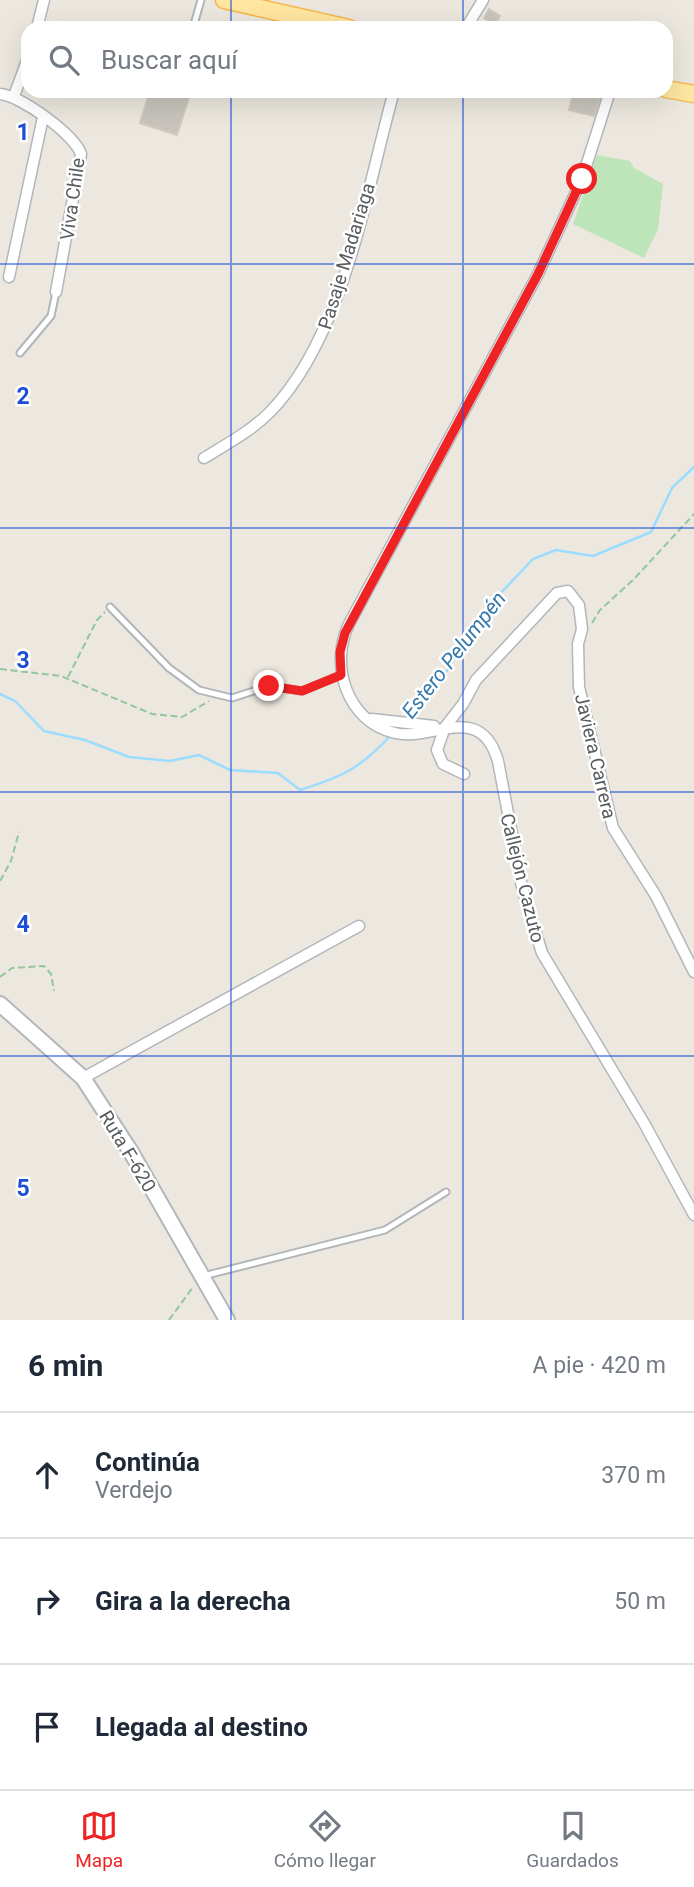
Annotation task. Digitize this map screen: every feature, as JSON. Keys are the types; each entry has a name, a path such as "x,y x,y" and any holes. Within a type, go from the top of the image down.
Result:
{"main road":[{"path":"232,1 319,21"},
{"path":"673,90 694,94"}],"street":[{"path":"39,21 44,0"},
{"path":"470,21 483,0"},
{"path":"14,96 21,77"},
{"name":"Viva Chile","path":"0,94 14,96 43,117 78,145 81,154 56,292"},
{"name":"Pasaje Madariaga","path":"204,458 250,429 270,412 319,342 352,246 392,98"},
{"path":"341,675 340,652 345,633 538,274 582,179 608,98"},
{"path":"9,277 43,117"},
{"name":"Javiera Carrera","path":"444,727 463,704 476,680 557,593 568,591 579,605 582,629 578,644 579,687 613,828 656,896 694,972"},
{"name":"Callejón Cazuto","path":"341,675 349,697 369,719 444,727 459,726 473,730 493,748 522,887 542,953 694,1214"},
{"path":"444,727 437,750 443,764 464,774"},
{"path":"82,1078 359,926"},
{"name":"Ruta F-620","path":"0,1004 82,1078 131,1152 200,1277 227,1320"}],"lane":[{"path":"195,21 201,0"},
{"path":"20,353 51,316 56,292"},
{"path":"110,607 169,668 199,690 232,698 269,686 302,691 341,675"},
{"path":"200,1277 385,1230 446,1192"}],"path":[{"path":"600,610 634,579 694,514"},
{"path":"68,678 97,620 110,607"},
{"path":"0,668 68,678 152,714 182,717 219,694"},
{"path":"0,881 11,861 19,832"},
{"path":"0,977 12,968 44,967 51,974 54,991"},
{"path":"169,1320 200,1277"}],"green space":[{"path":"597,155 630,161 634,168 663,184 658,229 644,258 573,224"}],"building":[{"path":"489,9 500,16 497,21 484,18"},
{"path":"148,98 189,98 177,135 140,123"},
{"path":"572,98 600,98 594,116 569,110"}],"waterway":[{"name":"Estero Pelumpén","path":"405,719 446,672 481,614 533,559 556,550 593,556 651,532 672,488 694,467"},
{"name":"Estero Pelumpén","path":"0,694 15,701 44,731 85,740 129,757 170,761 199,755 230,770 278,773 300,790 350,770 370,756 391,735"}],"route":[{"path":"269,686 302,691 341,675 339,662 345,633 538,274 582,179"}]}
